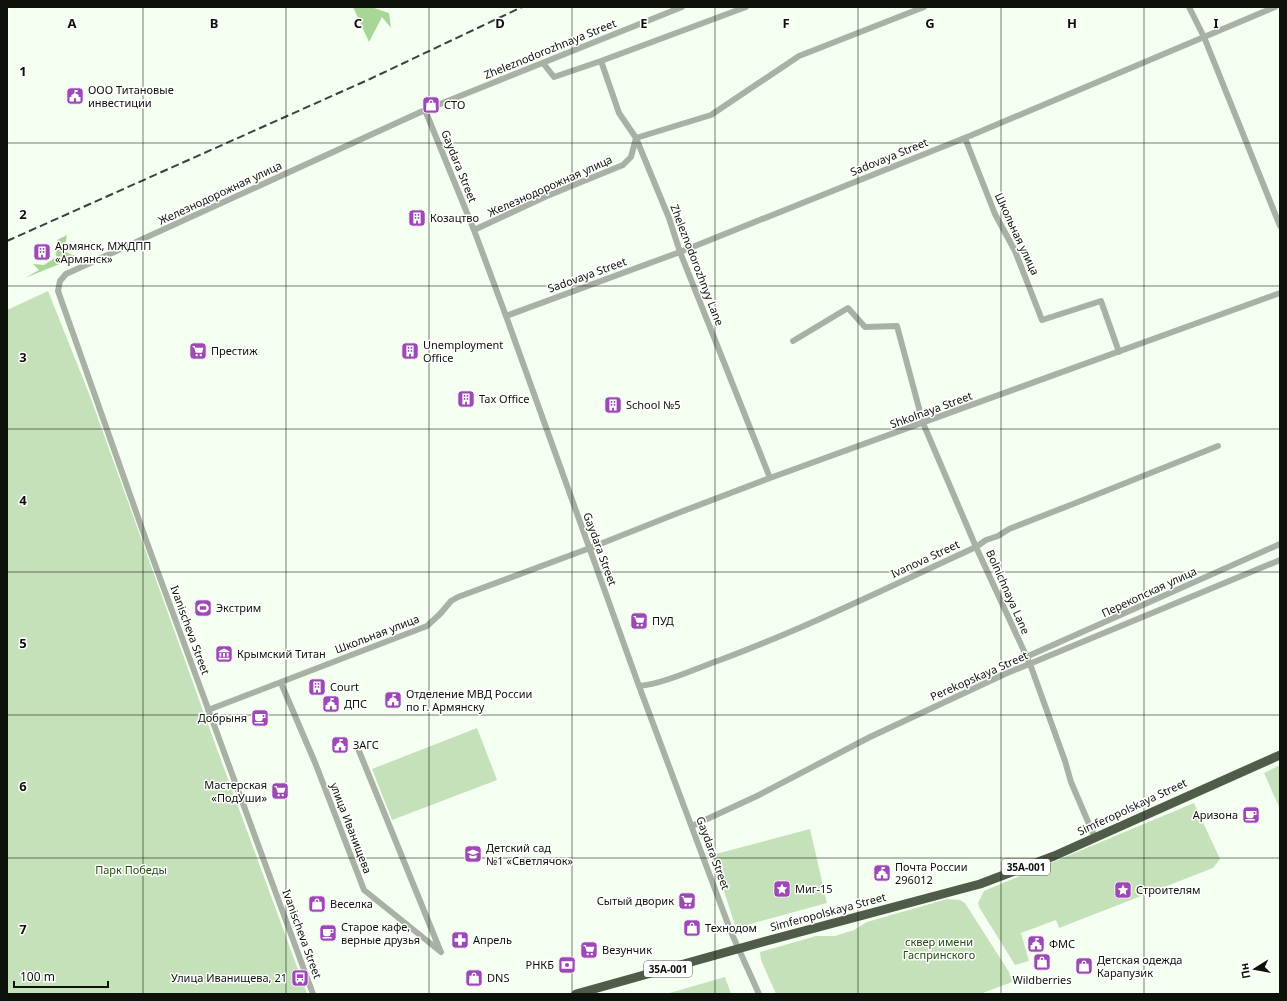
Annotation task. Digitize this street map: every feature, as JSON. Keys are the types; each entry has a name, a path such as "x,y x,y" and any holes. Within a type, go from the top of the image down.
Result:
{"highway":[{"name":"Simferopolskaya Street","path":"576,994 980,884 1050,858 1280,754"}],"street":[{"name":"Zheleznodorozhnaya Street","path":"425,110 682,7"},
{"path":"543,63 554,77 746,7"},
{"path":"636,138 711,115 799,56 924,7"},
{"path":"1188,7 1204,37 1280,226"},
{"name":"Sadovaya Street","path":"506,316 680,252 965,138 1275,7"},
{"name":"Zheleznodorozhnyy Lane","path":"601,61 619,113 636,138 669,218 680,252 770,478"},
{"name":"Железнодорожная улица","path":"66,274 425,110"},
{"name":"Gaydara Street","path":"425,110 474,230 639,686 738,949 759,994"},
{"name":"Железнодорожная улица","path":"474,230 547,196 623,165 631,158 636,138"},
{"name":"Школьная улица","path":"965,138 996,214 1015,250 1042,320 1101,301 1119,352"},
{"name":"Ivanischeva Street","path":"66,274 60,281 58,291 146,540 313,994"},
{"name":"Shkolnaya Street","path":"590,548 770,478 1280,293"},
{"path":"793,340 848,308 865,327 897,326 923,423"},
{"name":"Bolnichnaya Lane","path":"923,423 976,547 1030,664 1065,760 1070,782 1095,838"},
{"name":"Ivanova Street","path":"639,686 647,685 678,675 774,640 976,547 986,540 998,536 1009,529 1218,446"},
{"name":"Перекопская улица","path":"1026,657 1280,544"},
{"name":"Школьная улица","path":"208,710 427,626 458,597 590,548"},
{"name":"Perekopskaya Street","path":"692,826 757,796 870,738 1005,674 1280,560"},
{"name":"улица Иванищева","path":"281,683 316,765 364,890 441,952 359,752"}],"green space":[{"path":"353,7 371,7 389,13 391,28 382,17 369,42"},
{"path":"67,235 64,251 77,257 25,278 39,270 33,264 44,265 56,257 57,240"},
{"name":"Парк Победы","path":"48,291 90,396 307,994 7,994 7,310"},
{"path":"477,728 497,780 392,820 372,769"},
{"path":"1280,765 1280,809 1264,773"},
{"path":"1194,803 1220,859 1213,868 1059,928 1056,920 1021,933 1029,961 1015,965 979,907 978,903 984,891"},
{"path":"810,829 827,903 736,928 712,855"},
{"name":"сквер имени Гаспринского","path":"947,899 960,900 965,903 1009,972 1012,982 980,994 776,994 761,960 760,952 816,936 835,936 854,930 867,922"},
{"path":"725,977 731,994 666,994"}],"railway":[{"path":"7,241 370,79 522,7"}],"place":[{"name":"ООО Титановые инвестиции","path":"75,96"},
{"name":"СТО","path":"431,105"},
{"name":"Козацтво","path":"417,218"},
{"name":"Армянск, МЖДПП «Армянск»","path":"42,252"},
{"name":"Престиж","path":"198,351"},
{"name":"Unemployment Office","path":"410,351"},
{"name":"Tax Office","path":"466,399"},
{"name":"School №5","path":"613,405"},
{"name":"Экстрим","path":"203,608"},
{"name":"ПУД","path":"639,621"},
{"name":"Крымский Титан","path":"224,654"},
{"name":"Court","path":"317,687"},
{"name":"Отделение МВД России по г. Армянску","path":"393,700"},
{"name":"ДПС","path":"331,704"},
{"name":"Добрыня","path":"260,718"},
{"name":"ЗАГС","path":"340,745"},
{"name":"Мастерская «ПодУши»","path":"280,791"},
{"name":"Аризона","path":"1251,815"},
{"name":"Детский сад №1 «Светлячок»","path":"473,854"},
{"name":"Почта России 296012","path":"882,873"},
{"name":"Миг-15","path":"782,889"},
{"name":"Строителям","path":"1123,890"},
{"name":"Сытый дворик","path":"687,901"},
{"name":"Веселка","path":"317,904"},
{"name":"Технодом","path":"692,928"},
{"name":"Старое кафе, верные друзья","path":"328,933"},
{"name":"Апрель","path":"460,940"},
{"name":"ФМС","path":"1036,944"},
{"name":"Везунчик","path":"589,950"},
{"name":"Wildberries","path":"1042,962"},
{"name":"РНКБ","path":"567,965"},
{"name":"Детская одежда Карапузик","path":"1084,966"},
{"name":"Улица Иванищева, 21","path":"300,978"},
{"name":"DNS","path":"474,978"}]}
